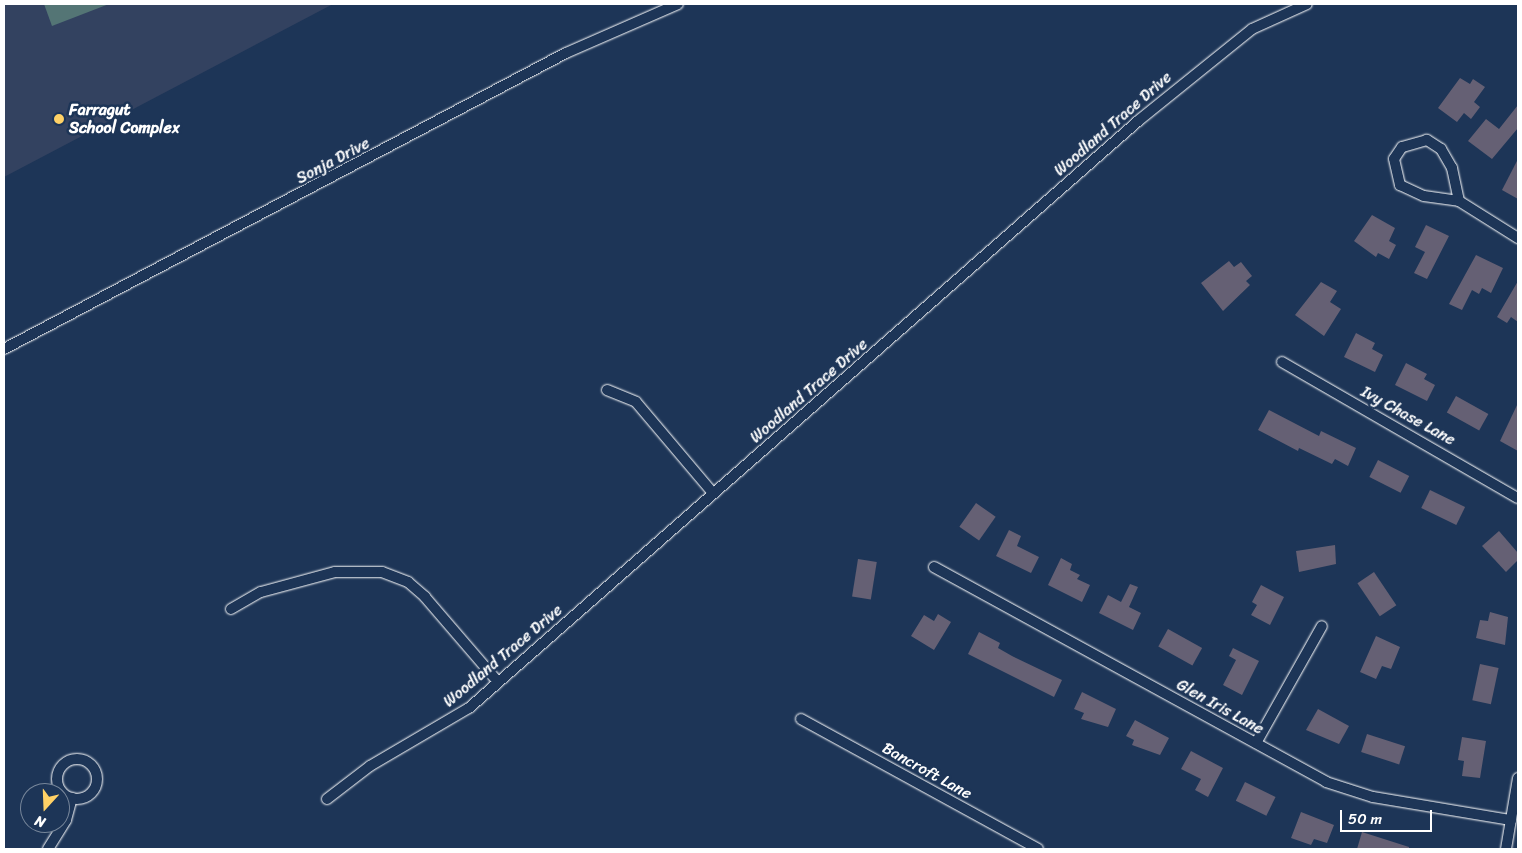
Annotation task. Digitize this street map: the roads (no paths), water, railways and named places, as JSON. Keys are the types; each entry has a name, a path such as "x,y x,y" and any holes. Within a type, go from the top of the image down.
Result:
{"street":[{"name":"Sonja Drive","path":"4,349 566,53 678,4"},
{"name":"Woodland Trace Drive","path":"327,799 370,766 469,708 1138,121 1252,29 1307,4"},
{"path":"1459,201 1452,168 1441,149 1427,140 1402,147 1394,159 1400,185 1424,196 1459,201 1518,238"},
{"name":"Ivy Chase Lane","path":"1282,362 1518,498"},
{"path":"607,390 636,402 713,493"},
{"name":"Glen Iris Lane","path":"934,567 1326,782 1373,797 1511,820"},
{"path":"230,609 261,592 335,572 382,572 408,582 425,597 498,682"},
{"path":"1256,743 1322,626"},
{"name":"Bancroft Lane","path":"802,719 1038,849"},
{"path":"70,760 82,760 96,774 95,788 85,797 72,798 61,792 57,773 70,760"},
{"path":"1506,849 1518,778"},
{"path":"48,849 66,820 72,798"}],"place":[{"name":"Farragut School Complex","path":"59,119"}]}
